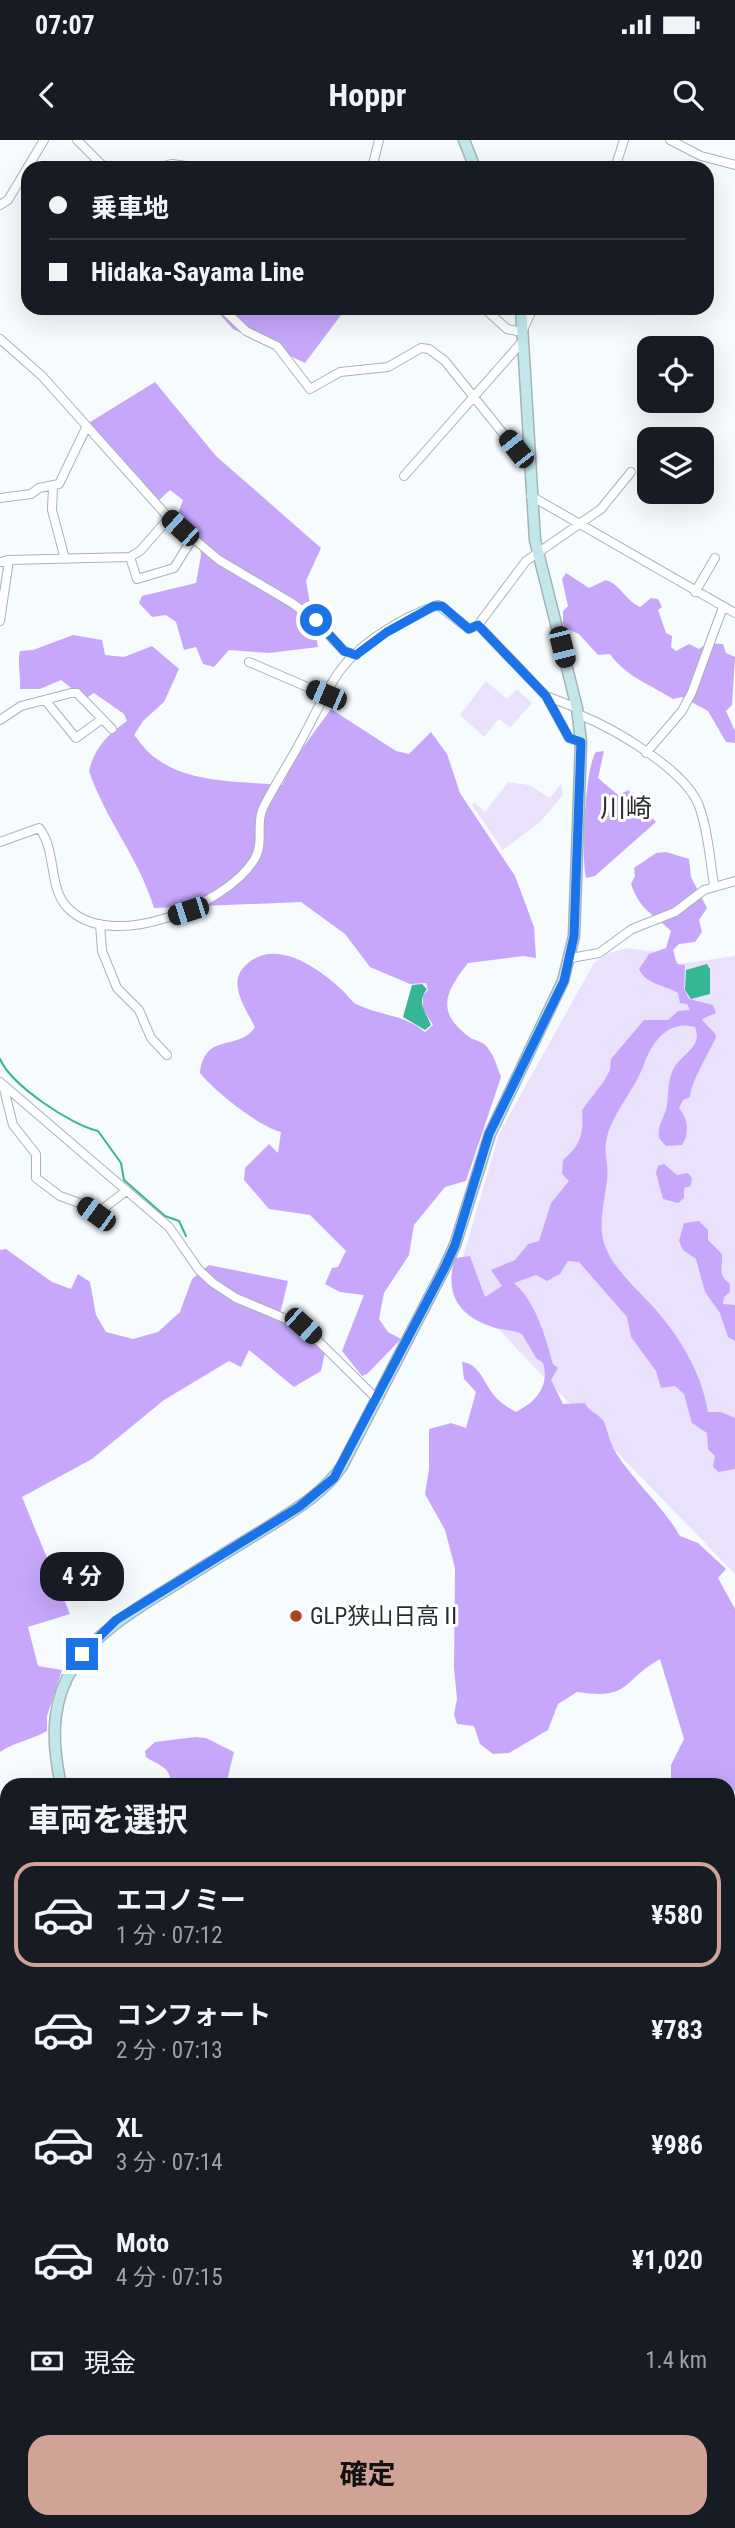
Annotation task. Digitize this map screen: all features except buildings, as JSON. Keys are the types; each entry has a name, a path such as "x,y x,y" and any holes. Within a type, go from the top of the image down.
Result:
{"main road":[{"path":"464,140 472,161"},
{"path":"60,1778 55,1751 56,1716 68,1676 82,1654 116,1620 299,1507 320,1491 342,1466 455,1245 489,1134 564,981 571,958 576,908 581,742 578,711 538,553 531,496 521,315"}],"street":[{"path":"31,161 44,140"},
{"path":"77,140 98,161"},
{"path":"374,161 379,140"},
{"path":"617,161 624,140"},
{"path":"670,140 701,156 735,165"},
{"path":"0,205 8,200 21,178"},
{"path":"229,315 246,331 277,346 310,389 340,372 388,367 421,348 429,349 445,361 475,396 530,467"},
{"path":"492,315 507,329 522,337"},
{"path":"404,476 475,396 522,337 530,315"},
{"path":"0,339 42,376 86,428 169,518 192,539 219,560 292,603 316,620 344,651 356,655"},
{"path":"0,498 31,494 39,488 59,484 86,428"},
{"path":"0,841 39,828 46,839 61,900 69,910 100,924 127,928 188,911 243,874 256,858 261,843 262,810 336,675 356,655 387,632 438,605 469,629 478,625 526,561 601,509 631,472"},
{"path":"53,487 52,510 65,559"},
{"path":"531,496 735,613"},
{"path":"0,621 4,561 130,557 140,551 169,518"},
{"path":"130,557 137,579 174,568 192,539"},
{"path":"695,592 715,558"},
{"path":"646,753 682,711 692,692 723,607"},
{"path":"478,625 546,696 569,738 581,742"},
{"path":"249,662 326,695"},
{"path":"0,720 21,706 77,693 112,729"},
{"path":"546,696 608,726 675,773 695,796 700,808 714,885"},
{"path":"45,700 76,738 102,719"},
{"path":"571,958 599,953 632,929 675,912 714,885 735,881"},
{"path":"100,924 102,951 117,988 139,1010 150,1038 167,1055"},
{"path":"2,1083 13,1125 36,1154 36,1178 60,1196 82,1204 99,1216 126,1191"},
{"path":"2,1083 169,1227 199,1270 212,1283 236,1298 303,1326 378,1400"}],"shaded area":[{"path":"220,315 341,315 305,363 233,329"},
{"path":"155,382 216,456 321,548 306,581 318,647 269,653 229,650 214,667 203,664 196,647 184,650 176,622 166,615 152,617 139,603 142,596 196,583 201,555 198,536 176,519 183,500 170,490 156,503 87,424"},
{"path":"566,573 589,588 606,580 640,607 651,598 658,599 662,607 658,610 666,633 672,636 671,647 676,651 689,644 699,649 708,643 723,644 726,653 735,657 732,705 726,711 735,731 735,743 726,742 708,711 682,697 673,699 639,680 610,654 598,655 579,634 567,629 563,624 563,611 568,606 562,579"},
{"path":"73,635 102,640 105,655 124,657 152,646 179,669 164,702 143,721 134,735 154,757 185,773 217,780 282,785 296,757 331,709 396,751 409,754 431,732 447,754 460,793 515,876 534,927 536,958 523,956 468,963 454,983 447,1001 451,1018 468,1036 487,1047 501,1077 466,1181 445,1187 414,1225 409,1255 384,1293 379,1319 388,1332 401,1339 362,1376 342,1351 364,1295 340,1292 325,1284 332,1268 338,1267 346,1251 310,1215 269,1209 244,1180 245,1168 269,1144 278,1153 281,1132 238,1107 200,1073 208,1052 240,1039 255,1027 240,998 237,982 243,968 267,954 280,954 307,964 341,989 356,1004 400,1018 425,1032 433,1025 423,1009 423,995 428,990 426,983 410,984 370,967 345,934 301,902 154,908 140,873 104,806 89,771 103,742 127,721 124,714 94,693 85,699 61,680 40,689 20,689 20,651 33,650"},
{"path":"486,681 507,699 517,689 532,703 510,728 499,719 484,737 460,715"},
{"path":"604,751 598,778 618,795 629,790 637,805 656,822 595,876 586,878 584,834 589,775 596,752"},
{"path":"508,782 529,785 550,798 561,784 563,795 541,821 503,850 472,805 474,802 485,812"},
{"path":"666,852 689,859 691,877 707,908 699,920 702,932 695,942 679,944 673,950 677,964 685,965 684,989 689,999 713,1005 716,1013 702,1019 716,1036 691,1089 690,1097 683,1100 679,1108 687,1126 682,1145 666,1146 659,1138 659,1131 666,1110 672,1072 694,1046 697,1034 695,1027 685,1025 669,1030 651,1050 607,1137 602,1235 613,1262 656,1310 682,1345 696,1371 708,1412 721,1412 735,1418 735,1469 719,1472 713,1467 715,1456 708,1449 707,1433 692,1423 684,1394 675,1386 661,1388 656,1371 631,1337 627,1317 579,1262 568,1261 560,1274 547,1281 536,1275 514,1283 529,1301 539,1321 553,1364 558,1368 551,1380 563,1404 585,1403 602,1419 616,1453 680,1536 698,1543 726,1569 718,1578 735,1609 735,1778 671,1778 671,1765 684,1739 660,1659 616,1691 594,1694 577,1692 558,1704 548,1730 509,1753 493,1754 480,1744 474,1726 457,1724 454,1714 457,1699 454,1668 455,1568 445,1530 425,1494 429,1469 429,1429 451,1423 466,1428 476,1392 464,1379 462,1362 473,1366 495,1397 516,1412 535,1398 545,1379 543,1363 536,1358 522,1334 494,1328 478,1321 461,1308 451,1281 455,1258 470,1256 485,1297 502,1286 491,1270 515,1260 528,1244 539,1241 551,1203 569,1181 562,1174 563,1160 580,1138 582,1110 604,1081 610,1070 611,1059 644,1020 668,1020 678,1011 690,1010 687,1004 680,1003 678,993 646,978 639,969 649,954 666,948 671,931 648,911 631,884 635,876 634,868 656,853"},
{"path":"627,948 671,954 679,964 735,956 735,1574 515,1347 456,1281 499,1134 594,963 609,953"},
{"path":"707,964 710,969 710,994 691,999 685,990 686,970"},
{"path":"422,984 427,989 422,1003 431,1025 425,1030 403,1017 412,985"},
{"path":"664,1164 677,1175 688,1173 692,1178 691,1186 684,1188 684,1198 678,1203 663,1199 656,1173 658,1166"},
{"path":"699,1221 708,1230 708,1240 722,1254 722,1274 730,1284 730,1292 724,1297 723,1304 735,1305 735,1341 728,1337 720,1313 705,1292 696,1259 683,1250 679,1241 684,1223"},
{"path":"6,1249 52,1282 71,1289 78,1274 90,1282 96,1315 106,1332 133,1339 158,1332 180,1312 192,1279 209,1265 288,1281 279,1318 325,1352 321,1371 294,1387 249,1350 241,1367 229,1361 164,1400 92,1459 22,1497 70,1614 28,1627 38,1666 62,1670 47,1716 47,1731 0,1752 0,1250"},
{"path":"206,1738 234,1752 228,1778 170,1778 167,1770 146,1757 145,1751 155,1742"}],"waterway":[{"path":"0,1059 29,1092 73,1121 98,1131 121,1163 124,1180 165,1216 179,1221 186,1236"}],"place":[{"name":"GLP狭山日高Ⅱ","path":"296,1616"}],"district":[{"name":"川崎","path":"626,808"}],"route":[{"path":"82,1654 116,1620 299,1507 334,1478 378,1400 455,1245 489,1134 564,981 571,958 576,908 581,742 569,738 537,684 478,625 469,629 442,606 434,606 387,632 356,655 344,651 316,620"}]}
